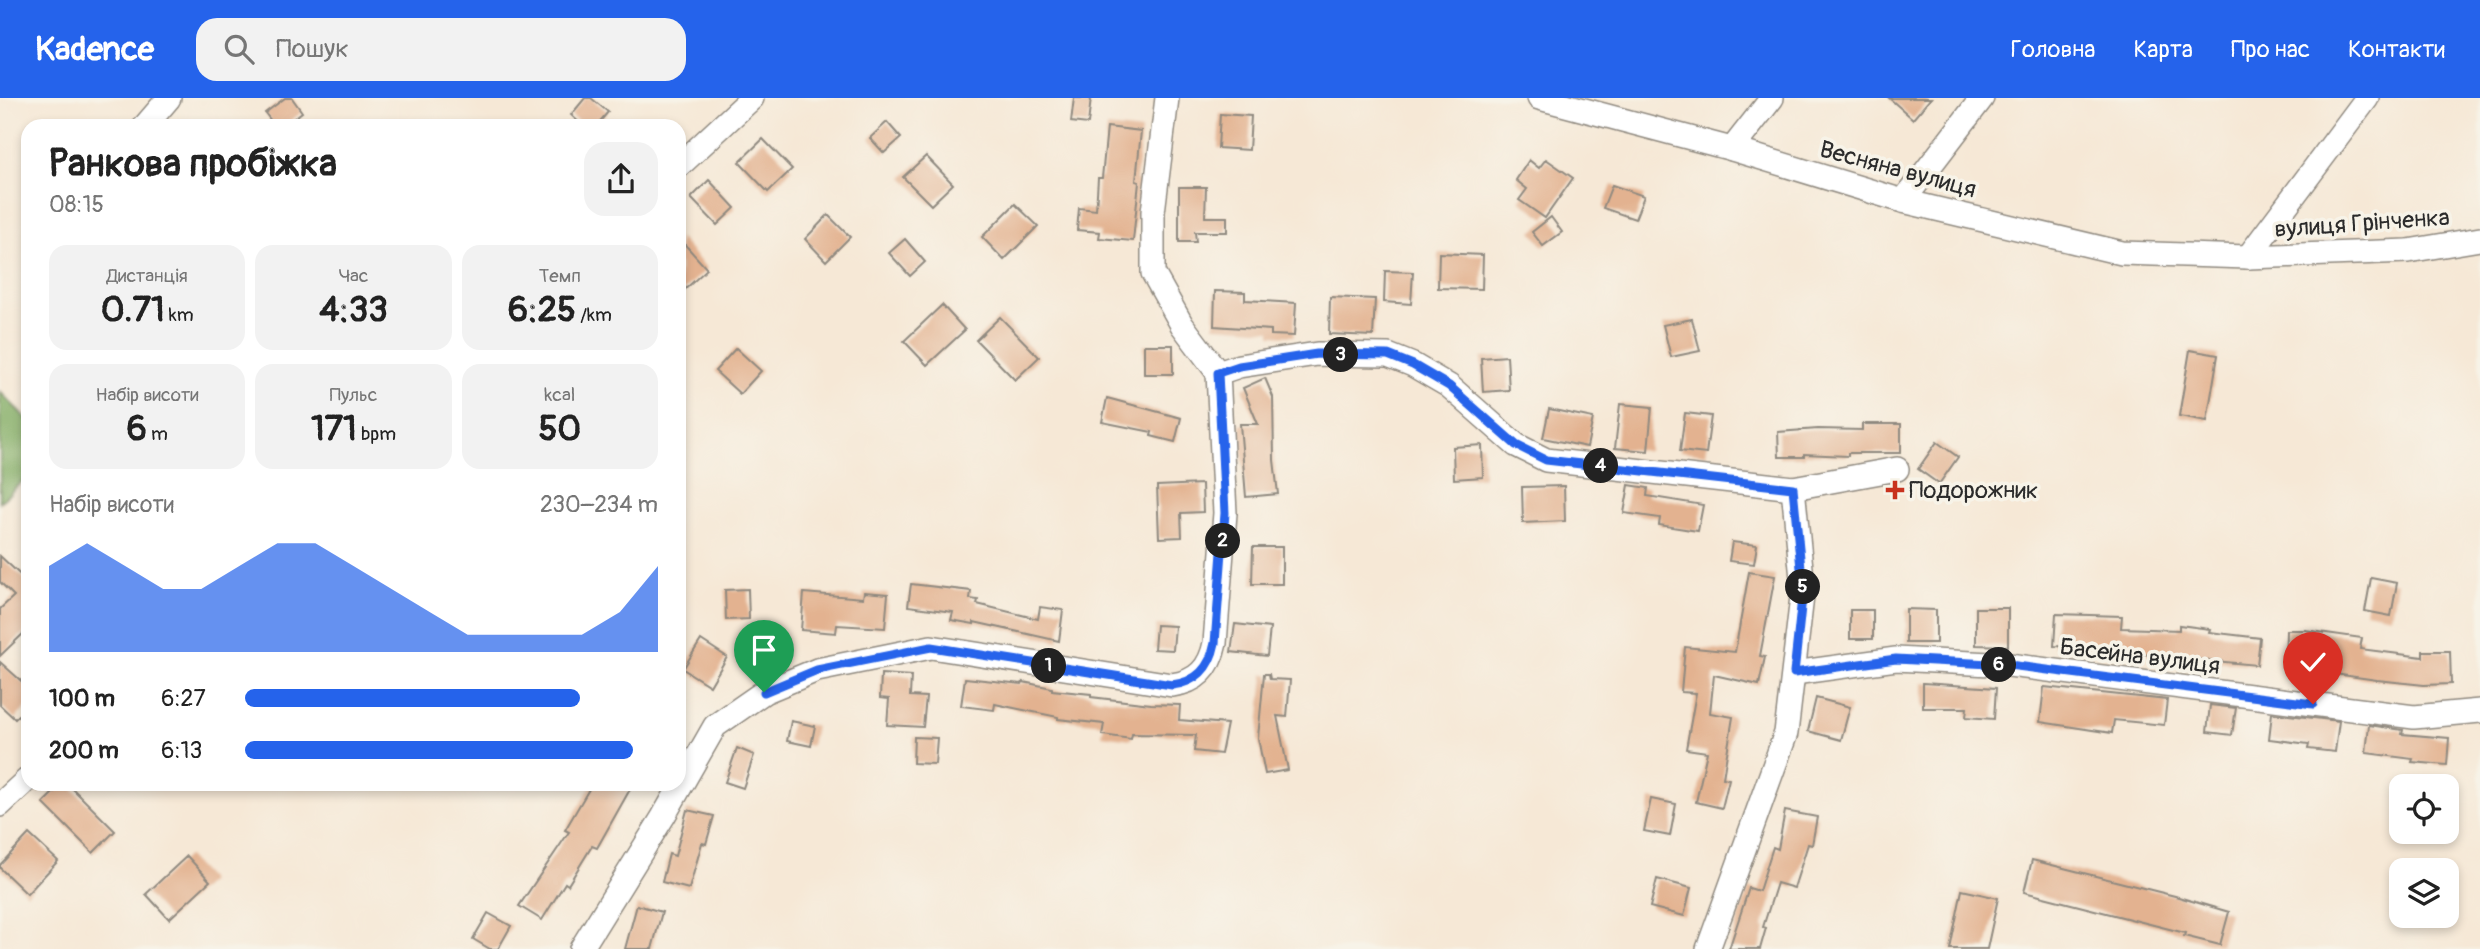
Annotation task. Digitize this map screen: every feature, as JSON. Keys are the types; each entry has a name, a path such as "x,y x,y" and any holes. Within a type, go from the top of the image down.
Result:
{"street":[{"path":"151,119 169,98"},
{"path":"686,159 752,98"},
{"path":"686,777 715,726 764,692 817,670 931,647 1172,685 1185,684 1206,668 1213,656 1215,643 1225,513 1218,373 1182,325 1153,273 1153,212 1167,98"},
{"name":"Весняна вулиця","path":"1539,98 1732,149 1903,201 2122,253 2248,257"},
{"path":"1732,149 1772,98"},
{"path":"1903,201 1982,98"},
{"path":"2248,257 2367,98"},
{"name":"вулиця Грінченка","path":"2248,257 2408,251 2480,239"},
{"path":"1218,373 1239,366 1317,354 1388,355 1413,365 1449,386 1516,445 1546,460 1793,488 1897,469"},
{"path":"1708,949 1786,733 1803,588 1793,488"},
{"name":"Басейна вулиця","path":"1794,673 1896,659 2009,665 2414,717 2480,711"},
{"path":"0,805 21,786"},
{"path":"581,949 678,791"}],"green space":[{"path":"0,392 21,413 21,482 0,502"}],"building":[{"path":"285,98 292,98 302,112 293,119 270,119 265,113"},
{"path":"585,98 591,98 608,112 602,119 575,119 571,115"},
{"path":"1074,98 1091,98 1088,124 1071,122"},
{"path":"1889,98 1931,98 1913,119"},
{"path":"1220,114 1251,116 1249,150 1218,148"},
{"path":"887,122 901,138 884,153 870,138"},
{"path":"1107,127 1141,131 1133,241 1099,238 1100,232 1077,230 1079,208 1096,210 1098,178 1102,178"},
{"path":"763,139 792,169 768,192 739,162"},
{"path":"926,156 953,184 931,205 903,177"},
{"path":"1546,159 1573,178 1545,218 1519,200 1527,189 1516,180 1529,160 1539,168"},
{"path":"709,180 735,208 717,225 691,198"},
{"path":"1612,185 1644,196 1635,219 1603,208"},
{"path":"1179,187 1206,187 1205,217 1227,217 1227,232 1195,232 1196,242 1179,242"},
{"path":"1015,204 1038,226 1004,260 982,237"},
{"path":"828,215 850,237 826,261 805,239"},
{"path":"1551,217 1562,232 1543,246 1532,232"},
{"path":"905,239 925,262 910,276 889,253"},
{"path":"686,246 707,269 686,288"},
{"path":"1439,253 1483,255 1482,289 1438,288"},
{"path":"1385,271 1413,272 1411,304 1384,302"},
{"path":"1215,291 1245,292 1245,300 1296,303 1294,336 1271,335 1271,330 1214,326"},
{"path":"1330,297 1375,299 1373,336 1329,334"},
{"path":"942,305 965,330 927,365 904,341"},
{"path":"1000,317 1039,357 1015,380 976,340"},
{"path":"1692,319 1700,351 1671,357 1663,325"},
{"path":"1144,345 1173,345 1173,374 1144,374"},
{"path":"736,348 761,371 740,394 715,371"},
{"path":"2190,350 2218,355 2207,421 2179,416"},
{"path":"1507,356 1509,390 1483,392 1481,358"},
{"path":"1265,378 1273,397 1274,460 1278,494 1246,497 1240,424 1258,424 1243,388"},
{"path":"1107,398 1181,418 1175,442 1151,436 1152,432 1102,422"},
{"path":"1620,404 1652,407 1648,451 1615,448"},
{"path":"1549,409 1593,418 1587,447 1543,438"},
{"path":"1685,413 1711,416 1706,454 1680,451"},
{"path":"1862,424 1901,424 1901,453 1848,453 1848,456 1804,454 1804,457 1779,457 1778,432 1862,430"},
{"path":"1937,442 1958,457 1939,484 1918,469"},
{"path":"1482,445 1483,477 1454,479 1453,447"},
{"path":"1202,484 1203,512 1181,513 1182,537 1159,538 1157,486"},
{"path":"1629,485 1648,488 1647,496 1703,505 1698,531 1659,525 1660,518 1624,513"},
{"path":"1564,486 1565,521 1523,523 1522,487"},
{"path":"1732,542 1757,545 1754,564 1729,561"},
{"path":"1253,547 1282,547 1282,584 1252,584"},
{"path":"0,556 21,576 21,636 0,656 0,609 14,596 0,582"},
{"path":"1749,572 1775,576 1760,656 1765,657 1759,685 1714,675 1710,713 1733,717 1723,778 1729,779 1722,808 1696,802 1707,752 1686,749 1696,693 1681,692 1685,647 1735,652"},
{"path":"2371,578 2397,583 2391,616 2365,611"},
{"path":"911,584 971,591 970,599 978,600 977,604 1038,619 1040,607 1063,610 1059,641 974,622 951,620 953,612 908,606"},
{"path":"748,589 749,619 726,620 725,590"},
{"path":"864,592 888,594 885,628 837,625 836,633 801,630 804,593 863,598"},
{"path":"1976,608 2008,608 2008,646 1976,645"},
{"path":"1906,609 1936,610 1936,643 1906,643"},
{"path":"1850,610 1873,610 1873,639 1850,639"},
{"path":"2056,614 2122,616 2121,628 2179,630 2179,625 2210,629 2209,632 2260,638 2257,665 2139,654 2139,650 2054,646"},
{"path":"1235,624 1270,628 1267,656 1231,652"},
{"path":"1156,625 1175,626 1173,650 1154,649"},
{"path":"2286,630 2362,638 2360,649 2423,657 2423,651 2450,651 2451,684 2424,685 2377,680 2327,673 2327,669 2285,669"},
{"path":"701,640 727,657 710,686 686,671 686,664"},
{"path":"0,662 21,681 21,713 15,719 0,705"},
{"path":"881,674 911,676 910,696 926,697 923,727 887,725 889,699 880,698"},
{"path":"1264,674 1269,674 1270,679 1290,680 1287,717 1277,716 1288,770 1265,774 1258,738"},
{"path":"965,678 1023,682 1052,690 1091,694 1091,697 1180,705 1179,720 1227,724 1221,754 1194,751 1196,735 1132,734 1131,739 1102,735 1104,724 1058,719 995,704 994,710 961,706"},
{"path":"1923,683 1996,688 1994,719 1966,717 1967,708 1923,708"},
{"path":"2044,687 2167,700 2164,725 2114,720 2112,733 2040,722"},
{"path":"1816,698 1850,707 1841,740 1808,731"},
{"path":"2210,705 2236,708 2232,735 2207,732"},
{"path":"2272,713 2339,721 2335,752 2308,749 2309,744 2269,739"},
{"path":"791,721 815,726 811,746 787,741"},
{"path":"2369,725 2403,730 2402,734 2449,738 2447,765 2412,762 2413,759 2366,753"},
{"path":"914,737 937,738 935,764 913,763"},
{"path":"737,748 754,755 743,788 725,782"},
{"path":"55,791 75,791 115,831 93,853 43,803"},
{"path":"588,791 629,791 597,848 592,846 542,920 519,906 569,832 565,830"},
{"path":"1651,799 1676,804 1670,836 1644,831"},
{"path":"687,810 714,816 706,844 702,843 689,889 662,882 669,854 675,856"},
{"path":"1785,811 1817,817 1812,845 1808,844 1794,888 1777,883 1763,927 1766,928 1760,949 1729,949 1749,888 1759,891 1773,847 1778,849"},
{"path":"29,834 58,861 27,894 0,865"},
{"path":"187,856 210,881 169,919 146,894"},
{"path":"2032,860 2229,912 2220,945 2184,936 2185,933 2024,892"},
{"path":"1657,879 1691,888 1684,916 1650,907"},
{"path":"1962,890 1998,898 1987,949 1950,949"},
{"path":"637,905 662,912 652,949 625,949"},
{"path":"488,913 511,926 498,949 490,949 473,939"}],"place":[{"name":"Подорожник","path":"1895,490"}],"route":[{"path":"764,692 817,670 931,647 1172,685 1185,684 1197,677 1213,656 1225,513 1218,373 1239,366 1317,354 1388,355 1413,365 1449,386 1516,445 1546,460 1793,488 1803,588 1794,673 1896,659 2009,665 2313,704"}]}
